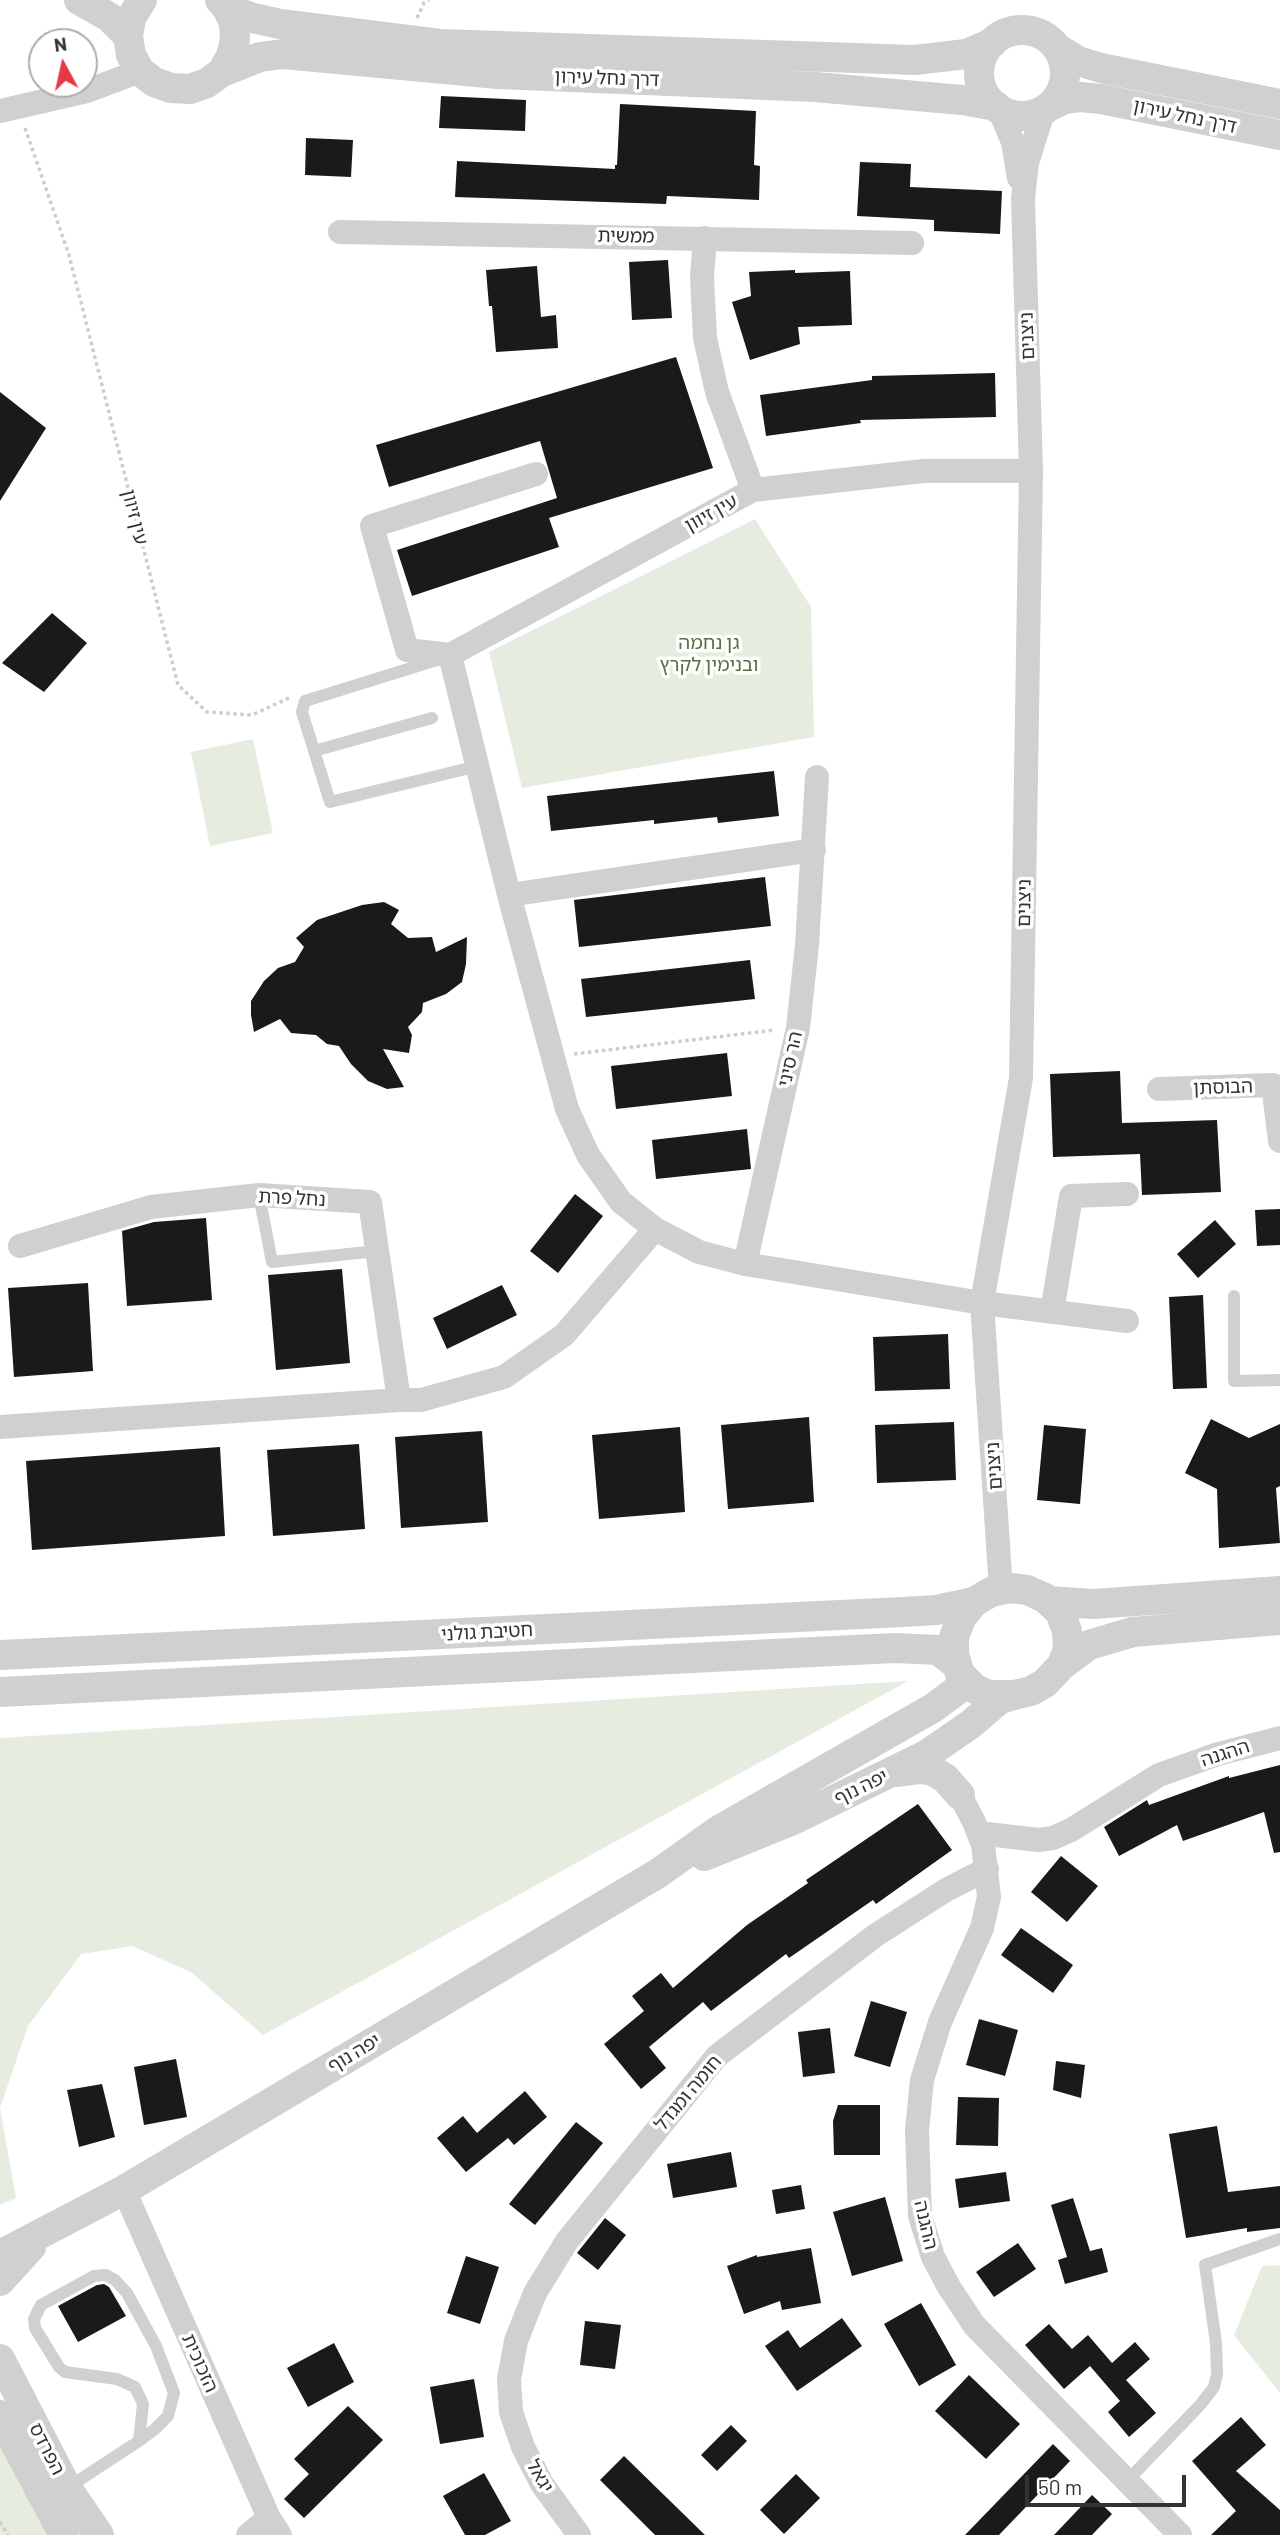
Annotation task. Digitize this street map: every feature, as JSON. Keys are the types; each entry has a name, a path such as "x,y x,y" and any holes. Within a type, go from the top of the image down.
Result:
{"street":[{"path":"79,0 109,17 128,36"},
{"path":"8,109 88,91 140,71 131,55 128,36 131,18 142,0"},
{"path":"222,72 231,56 235,40 234,23 224,4"},
{"name":"דרך נחל עירון","path":"224,4 253,18 280,23 440,44 915,60 966,54 992,43"},
{"path":"1023,30 1048,38 1057,48 1065,69 1064,83 1059,95 1047,107 1038,113 1024,116 1011,114 989,101 979,79 981,58 992,43 1010,32 1023,30"},
{"name":"דרך נחל עירון","path":"1057,48 1078,61 1101,68 1280,104"},
{"name":"דרך נחל עירון","path":"140,71 154,82 172,89 190,89 207,83 222,72 260,57 296,55 498,74 815,87 962,100 998,108"},
{"name":"דרך נחל עירון","path":"1047,107 1064,99 1101,99 1280,135"},
{"name":"ניצנים","path":"1001,1590 982,1303 1021,1078 1031,471 1024,213 1027,163 1047,107"},
{"name":"ניצנים","path":"998,108 1013,142 1024,213"},
{"name":"ממשית","path":"341,232 912,243"},
{"name":"עין זיוון","path":"705,238 702,277 705,338 717,392 752,490"},
{"name":"עין זיוון","path":"450,655 752,490 923,471 1031,471"},
{"path":"536,474 372,526 407,650 450,655 552,1056 567,1109 588,1155 621,1202 655,1229 699,1252 745,1264 982,1303 1127,1321"},
{"name":"הר סיני","path":"745,1264 797,1028 807,945 817,777"},
{"path":"509,895 814,850"},
{"name":"הבוסתן","path":"1159,1089 1273,1085 1280,1141"},
{"path":"1052,1312 1072,1196 1127,1194"},
{"name":"נחל פרת","path":"20,1246 151,1206 259,1195 370,1202 400,1400"},
{"path":"0,1427 421,1400 505,1377 564,1335 655,1229"},
{"path":"1062,1665 1068,1649 1067,1631 1060,1612 1048,1601 1027,1590 1011,1588 991,1592 974,1602 961,1618 954,1637 954,1654 961,1672 975,1689 989,1695 1014,1695 1031,1691 1045,1683 1062,1665 1089,1645 1133,1632 1280,1619"},
{"path":"1048,1601 1093,1604 1280,1591"},
{"name":"חטיבת גולני","path":"0,1655 903,1612 936,1610 974,1602"},
{"name":"חטיבת גולני","path":"0,1692 895,1648 938,1650 961,1672"},
{"name":"יפה נוף","path":"0,2255 124,2190 657,1874 719,1830 933,1708 960,1688 961,1672"},
{"name":"יפה נוף","path":"657,1874 793,1820 891,1773 926,1755 971,1724 1000,1699 1014,1695"},
{"path":"960,1795 957,1778 959,1763 971,1724"},
{"name":"ההגנה","path":"979,1833 1038,1840 1054,1838 1159,1775 1218,1754 1280,1738"},
{"path":"891,1773 921,1769 933,1771 946,1778 960,1795"},
{"name":"ההגנה","path":"960,1795 983,1845 989,1897 982,1928 940,2022 922,2080 917,2130 920,2216 933,2257 974,2325 1180,2535"},
{"name":"חומה ומגדל","path":"511,2412 509,2379 516,2341 535,2293 567,2241 717,2056 876,1935 946,1890 987,1869"},
{"name":"הזכוכית","path":"124,2190 274,2527"},
{"name":"יפה נוף","path":"0,2281 48,2229"},
{"name":"הפרדס","path":"0,2359 56,2495 64,2535"},
{"name":"יגאל","path":"511,2412 523,2446 542,2484 579,2535"},
{"name":"הפרדס","path":"0,2415 56,2495 99,2535"},
{"path":"0,2445 56,2495"},
{"path":"248,2535 274,2527"}],"lane":[{"path":"450,655 305,701 302,712 330,802 478,766"},
{"path":"314,751 432,718"},
{"path":"259,1195 272,1262 377,1251"},
{"path":"1234,1296 1234,1381 1280,1380"},
{"path":"1128,2480 1214,2387 1217,2374 1216,2343 1205,2265 1280,2239"},
{"path":"56,2495 139,2441 168,2416 174,2393 156,2346 127,2292 106,2275 94,2276 41,2305 34,2319 36,2328 59,2367 65,2372 111,2377 135,2387 143,2404 139,2441"}],"path":[{"name":"עין זיוון","path":"8,109 69,255 178,685 206,712 251,715 299,694"},
{"path":"552,1056 797,1028"},
{"path":"0,2522 8,2535"}],"green space":[{"name":"גן נחמה ובנימין לקרץ","path":"755,519 811,607 814,737 522,788 489,652"},
{"path":"253,739 273,833 210,846 191,752"},
{"path":"908,1681 263,2035 191,1972 132,1946 81,1954 28,2026 0,2108 0,1738"},
{"path":"0,2108 16,2198 0,2205"},
{"path":"1280,2265 1280,2393 1234,2335 1262,2266"},
{"path":"0,2407 82,2535 0,2535"}],"building":[{"path":"441,96 526,100 525,131 439,128"},
{"path":"620,104 756,111 754,165 760,166 759,200 667,196 666,204 455,197 457,161 615,169"},
{"path":"306,138 353,140 351,177 305,175"},
{"path":"860,162 911,164 910,187 1002,191 1000,234 934,231 934,220 857,216"},
{"path":"668,260 672,318 632,320 629,262"},
{"path":"537,266 541,317 556,315 558,348 496,352 486,270"},
{"path":"795,270 795,273 850,271 852,325 798,327 800,344 750,360 732,302 751,296 749,272"},
{"path":"676,357 713,468 549,518 559,547 412,596 397,550 557,498 540,441 389,487 376,445"},
{"path":"995,373 996,417 860,420 861,423 766,436 760,395 872,380 872,376"},
{"path":"0,392 46,428 0,501"},
{"path":"52,613 87,643 44,692 2,663"},
{"path":"774,771 779,816 718,823 717,817 654,824 654,820 551,831 547,796"},
{"path":"765,877 771,926 579,947 574,900"},
{"path":"384,902 399,910 391,924 408,938 432,937 436,952 467,937 462,982 446,994 423,1003 422,1012 408,1027 412,1035 409,1053 383,1049 404,1087 387,1089 368,1081 351,1064 339,1046 327,1044 316,1035 291,1033 280,1019 254,1032 251,1015 251,1001 264,981 278,968 295,962 304,947 296,938 317,920 362,905"},
{"path":"750,960 755,999 586,1017 581,979"},
{"path":"727,1053 732,1096 616,1109 611,1066"},
{"path":"1120,1071 1122,1123 1217,1120 1221,1192 1142,1195 1140,1154 1053,1157 1050,1074"},
{"path":"747,1129 751,1169 656,1179 652,1140"},
{"path":"575,1194 603,1216 558,1273 530,1251"},
{"path":"1280,1209 1280,1245 1257,1246 1255,1210"},
{"path":"206,1218 212,1300 127,1306 122,1231 154,1222"},
{"path":"1215,1220 1236,1244 1198,1278 1177,1254"},
{"path":"342,1269 350,1363 276,1370 268,1275"},
{"path":"88,1283 93,1371 14,1377 8,1288"},
{"path":"502,1285 517,1315 447,1349 433,1318"},
{"path":"1203,1295 1207,1388 1173,1389 1169,1297"},
{"path":"948,1334 950,1389 875,1391 873,1337"},
{"path":"809,1417 814,1502 728,1509 721,1425"},
{"path":"1211,1419 1249,1438 1280,1424 1280,1486 1276,1488 1280,1543 1219,1548 1217,1489 1185,1473"},
{"path":"954,1422 956,1480 877,1483 875,1425"},
{"path":"1044,1425 1086,1429 1080,1504 1037,1500"},
{"path":"680,1427 685,1512 599,1519 592,1435"},
{"path":"482,1431 488,1522 401,1528 395,1437"},
{"path":"359,1444 365,1529 273,1536 267,1450"},
{"path":"220,1447 225,1536 32,1550 26,1461"},
{"path":"1280,1765 1280,1852 1274,1853 1264,1812 1183,1841 1177,1825 1119,1856 1104,1827 1147,1800 1149,1805 1229,1776"},
{"path":"918,1804 952,1850 876,1904 873,1900 789,1958 786,1954 711,2011 703,2002 649,2047 666,2068 641,2089 604,2044 644,2011 632,1996 661,1973 673,1988 747,1925 808,1883 806,1880"},
{"path":"1061,1856 1098,1886 1067,1922 1031,1892"},
{"path":"1021,1928 1073,1965 1053,1993 1001,1955"},
{"path":"871,2001 907,2012 890,2067 854,2056"},
{"path":"979,2019 1018,2030 1005,2076 966,2065"},
{"path":"830,2028 835,2073 803,2077 798,2032"},
{"path":"176,2059 187,2117 144,2125 134,2067"},
{"path":"1056,2061 1085,2065 1081,2098 1053,2090"},
{"path":"102,2084 115,2137 79,2147 67,2090"},
{"path":"525,2091 547,2117 514,2145 508,2138 466,2172 437,2138 463,2116 477,2133"},
{"path":"958,2097 999,2098 998,2146 956,2145"},
{"path":"838,2105 880,2105 880,2155 834,2155 833,2121"},
{"path":"576,2122 603,2143 535,2225 509,2204"},
{"path":"1217,2126 1228,2192 1280,2186 1280,2228 1247,2232 1247,2228 1186,2238 1169,2134"},
{"path":"731,2152 737,2187 673,2198 667,2164"},
{"path":"1006,2172 1010,2201 959,2208 955,2179"},
{"path":"801,2185 805,2209 776,2214 772,2190"},
{"path":"885,2197 903,2261 852,2276 833,2212"},
{"path":"1073,2198 1090,2251 1102,2248 1108,2272 1065,2284 1058,2260 1067,2257 1051,2205"},
{"path":"605,2218 626,2235 598,2270 577,2253"},
{"path":"1018,2243 1036,2269 994,2297 976,2272"},
{"path":"811,2248 821,2303 782,2310 780,2301 744,2314 727,2266 757,2255"},
{"path":"466,2256 499,2267 480,2324 447,2313"},
{"path":"104,2284 109,2287 126,2316 78,2342 58,2306 97,2285"},
{"path":"921,2303 956,2365 919,2386 884,2324"},
{"path":"842,2318 862,2346 797,2391 765,2346 788,2330 800,2348"},
{"path":"585,2321 621,2325 615,2369 580,2365"},
{"path":"1049,2324 1072,2349 1088,2335 1112,2363 1135,2342 1150,2359 1126,2380 1156,2413 1129,2437 1108,2412 1120,2401 1090,2366 1064,2389 1025,2345"},
{"path":"334,2343 354,2382 308,2407 287,2368"},
{"path":"969,2375 1020,2424 986,2459 935,2411"},
{"path":"474,2379 484,2437 440,2444 430,2387"},
{"path":"348,2406 383,2440 304,2518 284,2499 309,2474 294,2459"},
{"path":"1241,2417 1266,2445 1236,2471 1280,2510 1280,2535 1211,2535 1236,2511 1192,2461"},
{"path":"731,2425 747,2441 717,2471 701,2455"},
{"path":"1053,2444 1070,2461 999,2535 965,2535"},
{"path":"624,2456 705,2535 655,2535 600,2480"},
{"path":"484,2473 511,2521 485,2535 465,2535 443,2496"},
{"path":"796,2474 820,2498 784,2534 760,2510"},
{"path":"1092,2495 1112,2514 1092,2535 1054,2535"}]}
